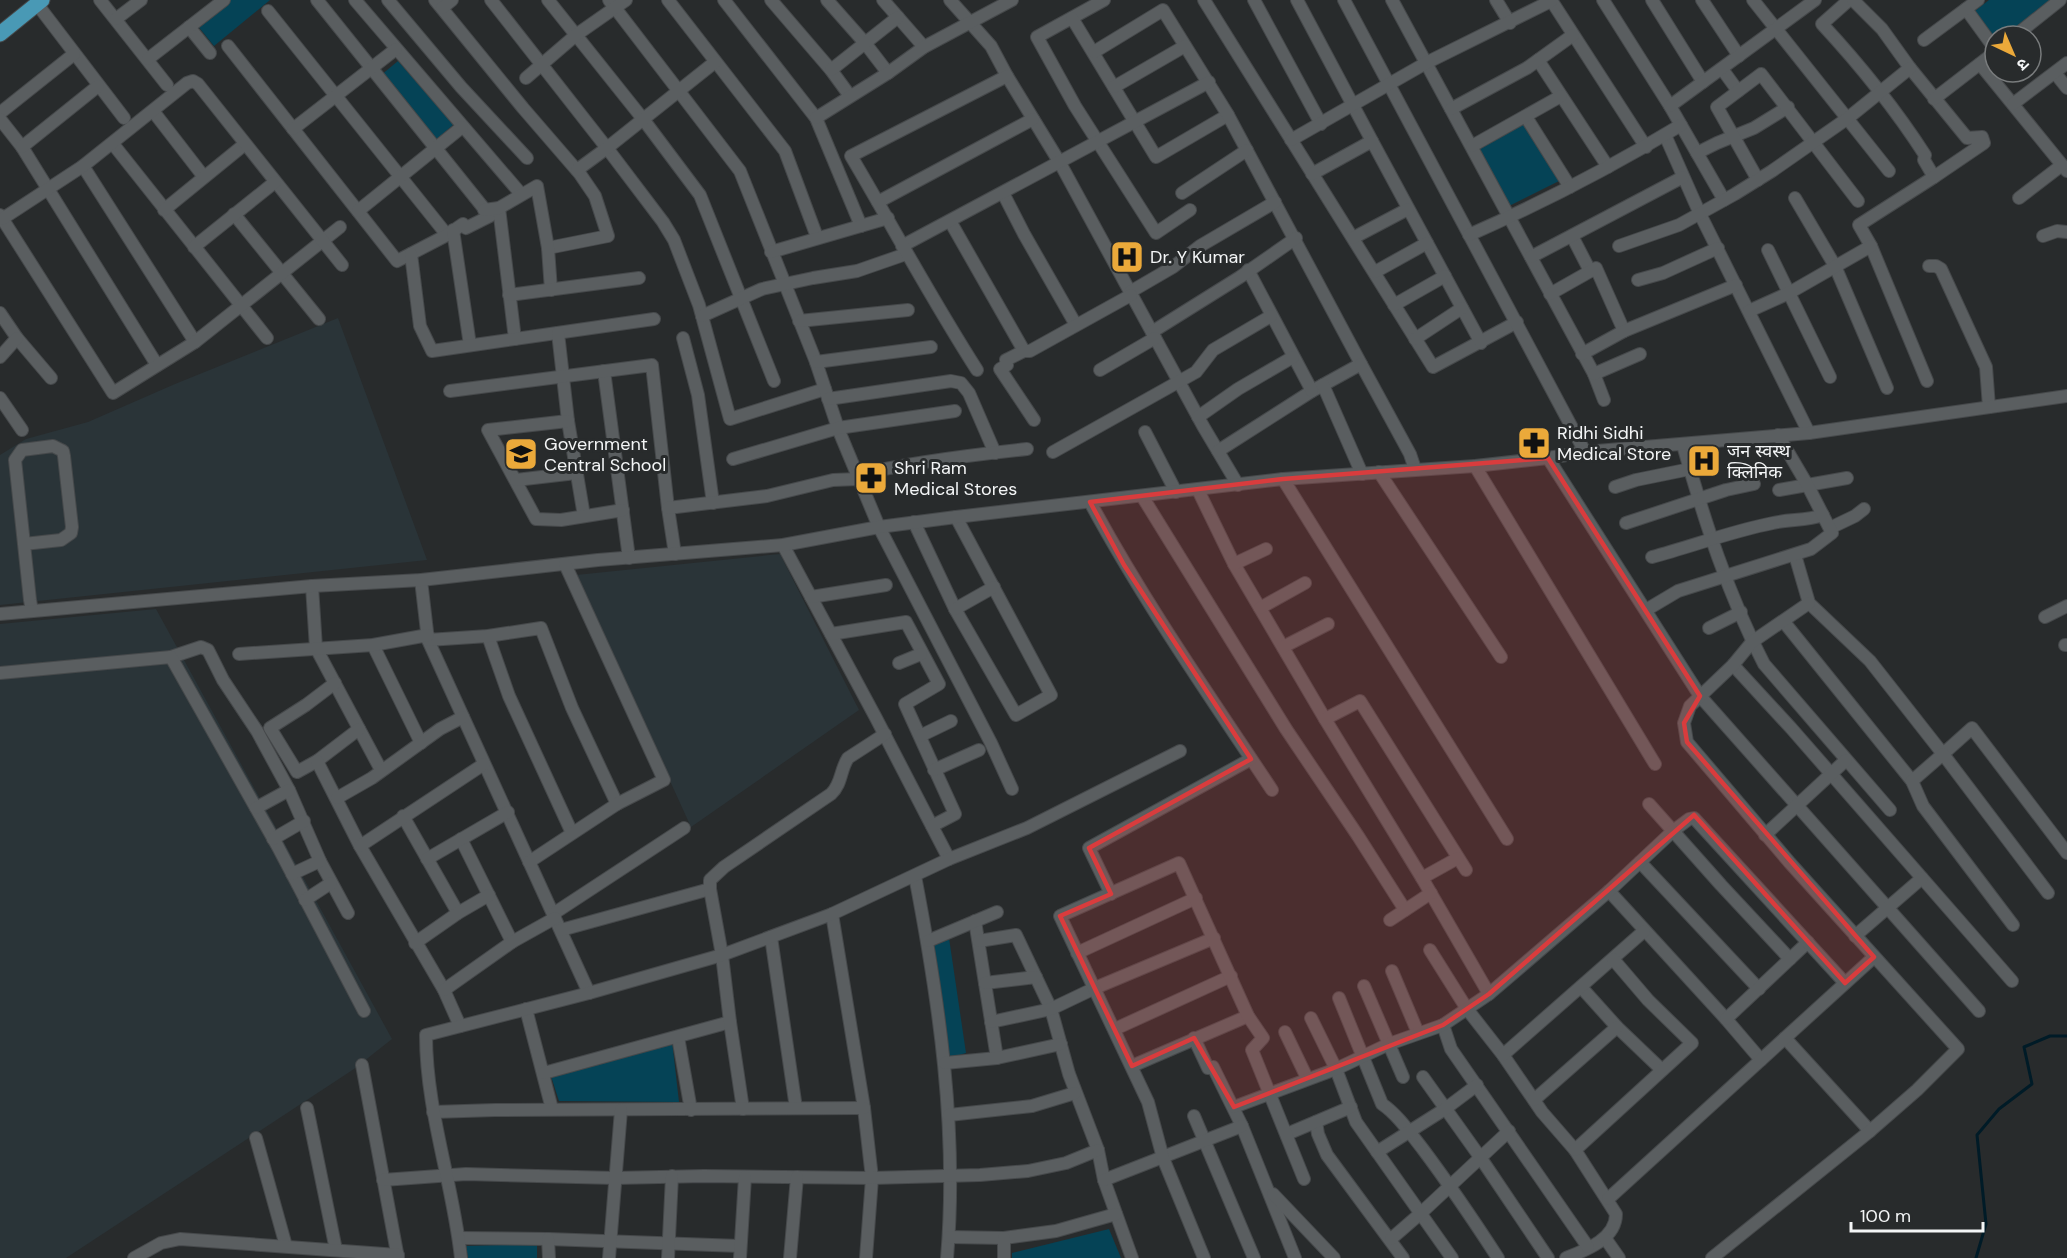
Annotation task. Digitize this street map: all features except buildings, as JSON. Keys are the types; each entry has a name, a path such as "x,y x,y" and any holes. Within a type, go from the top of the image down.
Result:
{"main road":[{"path":"0,34 40,2"}],"street":[{"path":"100,0 167,85"},
{"path":"116,19 141,0"},
{"path":"148,59 224,0"},
{"path":"228,46 397,261 463,224 466,228 490,216 317,0"},
{"path":"355,0 521,194"},
{"path":"388,0 461,87 527,158"},
{"path":"491,0 607,148 674,240 702,316 730,419 826,394 951,381 961,383 969,393 995,453"},
{"path":"549,0 700,195 774,381"},
{"path":"526,78 612,4 626,0"},
{"path":"668,0 785,151 817,237"},
{"path":"724,0 816,118 861,226"},
{"path":"771,0 831,70 849,96"},
{"path":"827,0 888,73"},
{"path":"883,0 924,47"},
{"path":"950,0 991,46 1060,163 1198,417 1238,485"},
{"path":"816,118 888,73 924,47 1012,0"},
{"path":"1104,0 1036,37 1075,106 1156,233 1190,210"},
{"path":"1204,0 1434,368 1517,322"},
{"path":"1254,0 1321,124"},
{"path":"1297,0 1481,342"},
{"path":"1344,0 1585,452"},
{"path":"1496,0 1510,22"},
{"path":"1291,140 1388,83 1551,0 1646,147"},
{"path":"1603,0 1682,125 1725,200"},
{"path":"1652,0 1703,82"},
{"path":"1702,0 1739,56"},
{"path":"1753,0 1889,171"},
{"path":"1670,106 1815,0"},
{"path":"1849,0 1822,24 1901,118 1925,155 1924,160 1934,177"},
{"path":"1853,0 1882,29 1934,99 1967,138 1982,137 1984,142 1859,225 1871,246 1927,381"},
{"path":"1924,40 1978,0"},
{"path":"2030,24 2060,0"},
{"path":"1393,1 1594,374 1604,400"},
{"path":"40,2 74,54 124,118"},
{"path":"443,3 516,99 577,170 595,196 608,236 548,248"},
{"path":"612,4 740,171 816,362 857,477 879,527 991,743 1012,789"},
{"path":"1094,52 1160,5 1209,82 1296,238 1410,454 1415,469"},
{"path":"1966,9 1983,33"},
{"path":"267,11 400,178 450,232 470,345"},
{"path":"831,70 898,17"},
{"path":"1072,18 1156,157 1228,115"},
{"path":"189,27 210,53"},
{"path":"1451,109 1538,60 1573,35"},
{"path":"1114,87 1185,46"},
{"path":"293,129 396,49"},
{"path":"0,113 74,54"},
{"path":"1538,60 1608,167"},
{"path":"1934,99 1983,61"},
{"path":"577,170 715,62"},
{"path":"2013,104 2067,63"},
{"path":"1980,64 2064,168 2019,198"},
{"path":"1618,246 1679,225 1758,180 1848,118 1910,68"},
{"path":"1722,69 1738,91"},
{"path":"2055,72 2067,88"},
{"path":"1758,180 1717,107 1761,74 1788,106 1858,201"},
{"path":"977,370 904,250 851,156 1007,76"},
{"path":"340,227 322,241 282,273 242,306 195,342 113,393 1,217 83,166 187,83 193,81 198,84 275,182 322,241 342,265"},
{"path":"702,316 762,289 857,271 904,250 950,221 1209,82"},
{"path":"22,147 98,86"},
{"path":"1472,146 1561,96"},
{"path":"1697,153 1754,128 1788,106"},
{"path":"153,111 204,177"},
{"path":"1526,117 1569,187"},
{"path":"0,119 22,147 158,365"},
{"path":"878,202 1033,119"},
{"path":"1469,235 1608,167 1682,125"},
{"path":"358,211 462,127"},
{"path":"1665,135 1683,177 1809,433"},
{"path":"1312,174 1372,141"},
{"path":"113,144 267,338"},
{"path":"164,210 245,144"},
{"path":"1182,193 1247,150"},
{"path":"83,166 195,342"},
{"path":"1531,257 1683,177"},
{"path":"194,247 275,182"},
{"path":"484,210 499,208 537,186 548,248 551,290"},
{"path":"1003,193 1076,325"},
{"path":"1794,198 1835,266 1887,388"},
{"path":"1034,420 1000,369 1007,365 1006,360 1024,351 1030,351 1076,325 1173,267 1200,246 1275,202"},
{"path":"499,208 515,339"},
{"path":"1353,238 1408,208"},
{"path":"234,214 319,319"},
{"path":"771,252 888,218"},
{"path":"950,221 1024,351"},
{"path":"2043,236 2050,232 2066,231"},
{"path":"1572,236 1590,271"},
{"path":"1100,370 1296,238"},
{"path":"1375,272 1427,243"},
{"path":"1749,311 1789,292 1871,246"},
{"path":"1638,280 1663,273 1718,248"},
{"path":"1768,250 1830,377"},
{"path":"411,254 420,326 432,351 654,319"},
{"path":"1929,266 1941,269 1986,367 1989,407"},
{"path":"1550,294 1596,268 1624,331"},
{"path":"1248,270 1293,357 1317,388 1362,474"},
{"path":"1394,305 1445,276"},
{"path":"509,295 639,278"},
{"path":"1582,354 1624,331 1736,285"},
{"path":"1415,339 1462,308"},
{"path":"799,321 908,310"},
{"path":"0,313 51,378"},
{"path":"1053,452 1200,369 1205,359 1213,351 1271,316"},
{"path":"558,333 568,422 584,516"},
{"path":"0,357 18,338"},
{"path":"683,338 698,395 713,503"},
{"path":"816,362 931,347"},
{"path":"1594,374 1640,354"},
{"path":"1198,417 1238,388 1293,357"},
{"path":"1218,451 1317,388 1361,364"},
{"path":"450,391 652,365 675,554"},
{"path":"604,371 628,558"},
{"path":"0,614 312,586 421,579 783,545 914,522 1283,479 1474,466 1585,452 1809,433 2067,396"},
{"path":"0,398 22,430"},
{"path":"733,459 838,428 955,411"},
{"path":"568,422 488,430 536,519 561,519 623,510"},
{"path":"1145,432 1176,492"},
{"path":"1646,610 1678,591 1811,549 1832,533 1778,435"},
{"path":"1683,445 1699,500 1726,576 1752,642 1764,664 1890,810"},
{"path":"24,544 61,540 72,530 64,456 63,451 56,447 22,450 16,457 24,544 33,611"},
{"path":"668,508 767,496 833,480 857,477 883,469 1027,449"},
{"path":"1548,458 1700,696 1979,1011"},
{"path":"1474,466 1654,764"},
{"path":"1615,487 1636,480 1690,469"},
{"path":"1379,472 1501,657"},
{"path":"516,480 576,473"},
{"path":"1779,490 1847,478"},
{"path":"1283,479 1507,839"},
{"path":"1626,523 1726,490 1754,484"},
{"path":"1198,490 1234,564 1431,892 1489,994"},
{"path":"1142,496 1286,729 1405,910"},
{"path":"1090,502 1136,585 1272,790"},
{"path":"1830,528 1864,509"},
{"path":"1652,557 1776,522 1824,515"},
{"path":"914,522 955,609 1016,715 1051,695 956,517"},
{"path":"783,545 885,734 949,859"},
{"path":"1234,564 1266,549"},
{"path":"1795,555 1809,603 1870,662 2048,893"},
{"path":"529,862 617,804 664,780 565,564"},
{"path":"421,579 428,637 589,993"},
{"path":"1260,608 1305,583"},
{"path":"811,597 886,585"},
{"path":"312,586 316,648 381,770"},
{"path":"955,609 994,587"},
{"path":"1712,1258 1870,1131 1917,1090 1958,1049 1765,835 1687,742 1684,723 1690,706 1733,665 1752,642 1809,603"},
{"path":"2045,617 2067,606"},
{"path":"1709,628 1741,612"},
{"path":"831,634 906,622 939,684 905,704 955,814 932,826"},
{"path":"1784,622 1912,781 1923,806 2013,925"},
{"path":"1283,647 1328,624"},
{"path":"239,654 373,645 428,637 488,636 541,628 572,708 617,804"},
{"path":"488,636 509,696 572,833"},
{"path":"373,645 421,743"},
{"path":"0,673 171,657 201,647 208,650 223,680 252,722 289,790 320,861 348,914"},
{"path":"899,663 921,654"},
{"path":"171,657 273,839 364,1011"},
{"path":"1733,665 2012,981"},
{"path":"335,683 270,728 297,772 317,761 359,729"},
{"path":"1325,719 1360,701 1466,870"},
{"path":"337,798 372,778 440,729 463,717"},
{"path":"920,735 951,721"},
{"path":"1912,781 1972,728 2067,853"},
{"path":"743,1109 722,955 710,889 712,877 831,794 839,784 848,758 885,734"},
{"path":"934,770 979,750"},
{"path":"461,1258 447,1174 433,1112 426,1059 426,1035 589,993 722,955 771,937 832,914 949,859 1027,828 1180,752"},
{"path":"1111,894 1089,848 1251,759"},
{"path":"1765,835 1846,760"},
{"path":"317,761 360,846 444,990 460,1026"},
{"path":"360,846 484,764"},
{"path":"256,808 289,790"},
{"path":"1649,804 1790,959"},
{"path":"427,859 508,812"},
{"path":"403,816 458,913"},
{"path":"1234,1107 1336,1068 1389,1044 1443,1025 1489,994 1689,819 1695,818 1699,821 1845,983"},
{"path":"273,839 304,821"},
{"path":"444,990 684,828"},
{"path":"461,839 512,942"},
{"path":"1422,878 1458,858"},
{"path":"292,874 320,861"},
{"path":"1640,862 1759,989"},
{"path":"1204,1258 1163,1158 1148,1102 1060,916 1179,863 1248,1016 1263,1038 1252,1050 1305,1179"},
{"path":"915,876 928,941 945,1063 950,1176 947,1258"},
{"path":"1855,936 1922,878"},
{"path":"305,900 332,883"},
{"path":"561,930 710,889"},
{"path":"1609,891 1761,1060"},
{"path":"1390,920 1431,892"},
{"path":"415,943 458,913 489,896"},
{"path":"1077,953 1196,898"},
{"path":"928,941 997,912"},
{"path":"832,914 864,1108 872,1178 866,1258"},
{"path":"975,921 996,1058"},
{"path":"1503,1055 1644,931"},
{"path":"979,941 1016,935 1051,1009 1075,1093 1098,1150 1104,1180 1132,1258"},
{"path":"771,937 796,1108"},
{"path":"991,1022 1051,1009 1214,938"},
{"path":"1726,1019 1809,942"},
{"path":"1430,950 1467,1009 1534,1100 1575,1150 1616,1214 1616,1219 1605,1238 1570,1257"},
{"path":"1608,1199 1874,957"},
{"path":"1575,1150 1692,1043 1648,1000 1612,959"},
{"path":"1392,971 1418,1033"},
{"path":"1115,1029 1231,976"},
{"path":"985,983 1036,977"},
{"path":"1364,986 1403,1077"},
{"path":"1581,987 1617,1027 1662,1070"},
{"path":"1339,998 1382,1104 1409,1131 1451,1186 1498,1258"},
{"path":"526,1009 552,1109"},
{"path":"1132,1066 1248,1016"},
{"path":"1311,1018 1336,1068 1356,1122 1452,1258"},
{"path":"544,1073 730,1022"},
{"path":"1443,1025 1451,1049 1588,1247"},
{"path":"1534,1100 1617,1027"},
{"path":"1285,1032 1307,1078"},
{"path":"678,1037 691,1110"},
{"path":"1194,1038 1208,1068 1213,1067 1234,1107 1295,1258"},
{"path":"1785,1038 1870,1131"},
{"path":"945,1063 996,1058 1061,1044"},
{"path":"134,1258 161,1243 180,1239 398,1257 362,1065"},
{"path":"1423,1077 1548,1258"},
{"path":"1377,1152 1477,1085"},
{"path":"949,1115 1032,1106 1075,1093"},
{"path":"1287,1134 1351,1107"},
{"path":"307,1108 339,1253"},
{"path":"433,1112 552,1109 864,1108"},
{"path":"609,1258 621,1110"},
{"path":"1194,1116 1254,1258"},
{"path":"1316,1122 1318,1134 1327,1155 1403,1258"},
{"path":"1104,1180 1242,1126"},
{"path":"1391,1239 1509,1131"},
{"path":"256,1138 285,1246"},
{"path":"383,1180 447,1174 615,1178 950,1176 1028,1171 1066,1163 1098,1150"},
{"path":"668,1258 672,1176"},
{"path":"459,1238 669,1243 740,1252 745,1177"},
{"path":"790,1258 797,1177"},
{"path":"1269,1190 1332,1258"},
{"path":"949,1237 1004,1238 1056,1231 1116,1214"},
{"path":"1004,1238 1004,1258"},
{"path":"1605,1238 1619,1258"},
{"path":"549,1239 549,1258"}],"highlighted area":[{"path":"1548,458 1700,696 1684,723 1687,742 1874,957 1845,983 1694,815 1489,994 1443,1025 1234,1107 1194,1038 1132,1066 1060,916 1111,894 1089,848 1251,759 1124,565 1090,502 1283,479"}],"shaded area":[{"path":"224,0 270,0 214,46 197,25"},
{"path":"1989,0 2058,0 2025,24 1983,24 1983,29 1971,14"},
{"path":"398,61 454,124 436,140 380,76"},
{"path":"1523,124 1559,181 1509,206 1476,148"},
{"path":"338,318 427,560 0,605 0,455 26,439 88,422"},
{"path":"780,554 859,710 691,827 576,575"},
{"path":"156,609 392,1039 354,1069 66,1258 0,1258 0,624"},
{"path":"949,938 966,1053 945,1059 931,944"},
{"path":"672,1041 679,1102 559,1101 550,1073"},
{"path":"1109,1229 1121,1258 1012,1258 1012,1253"},
{"path":"537,1244 537,1258 468,1258 466,1246"}],"waterway":[{"path":"1976,1258 1986,1224 1977,1135 1999,1109 2032,1084 2024,1047 2050,1036 2067,1036"}],"place":[{"name":"Dr. Y Kumar","path":"1127,257"},
{"name":"Ridhi Sidhi Medical Store","path":"1534,443"},
{"name":"Government Central School","path":"521,454"},
{"name":"जन स्वस्थ क्लिनिक","path":"1704,461"},
{"name":"Shri Ram Medical Stores","path":"871,478"}]}
